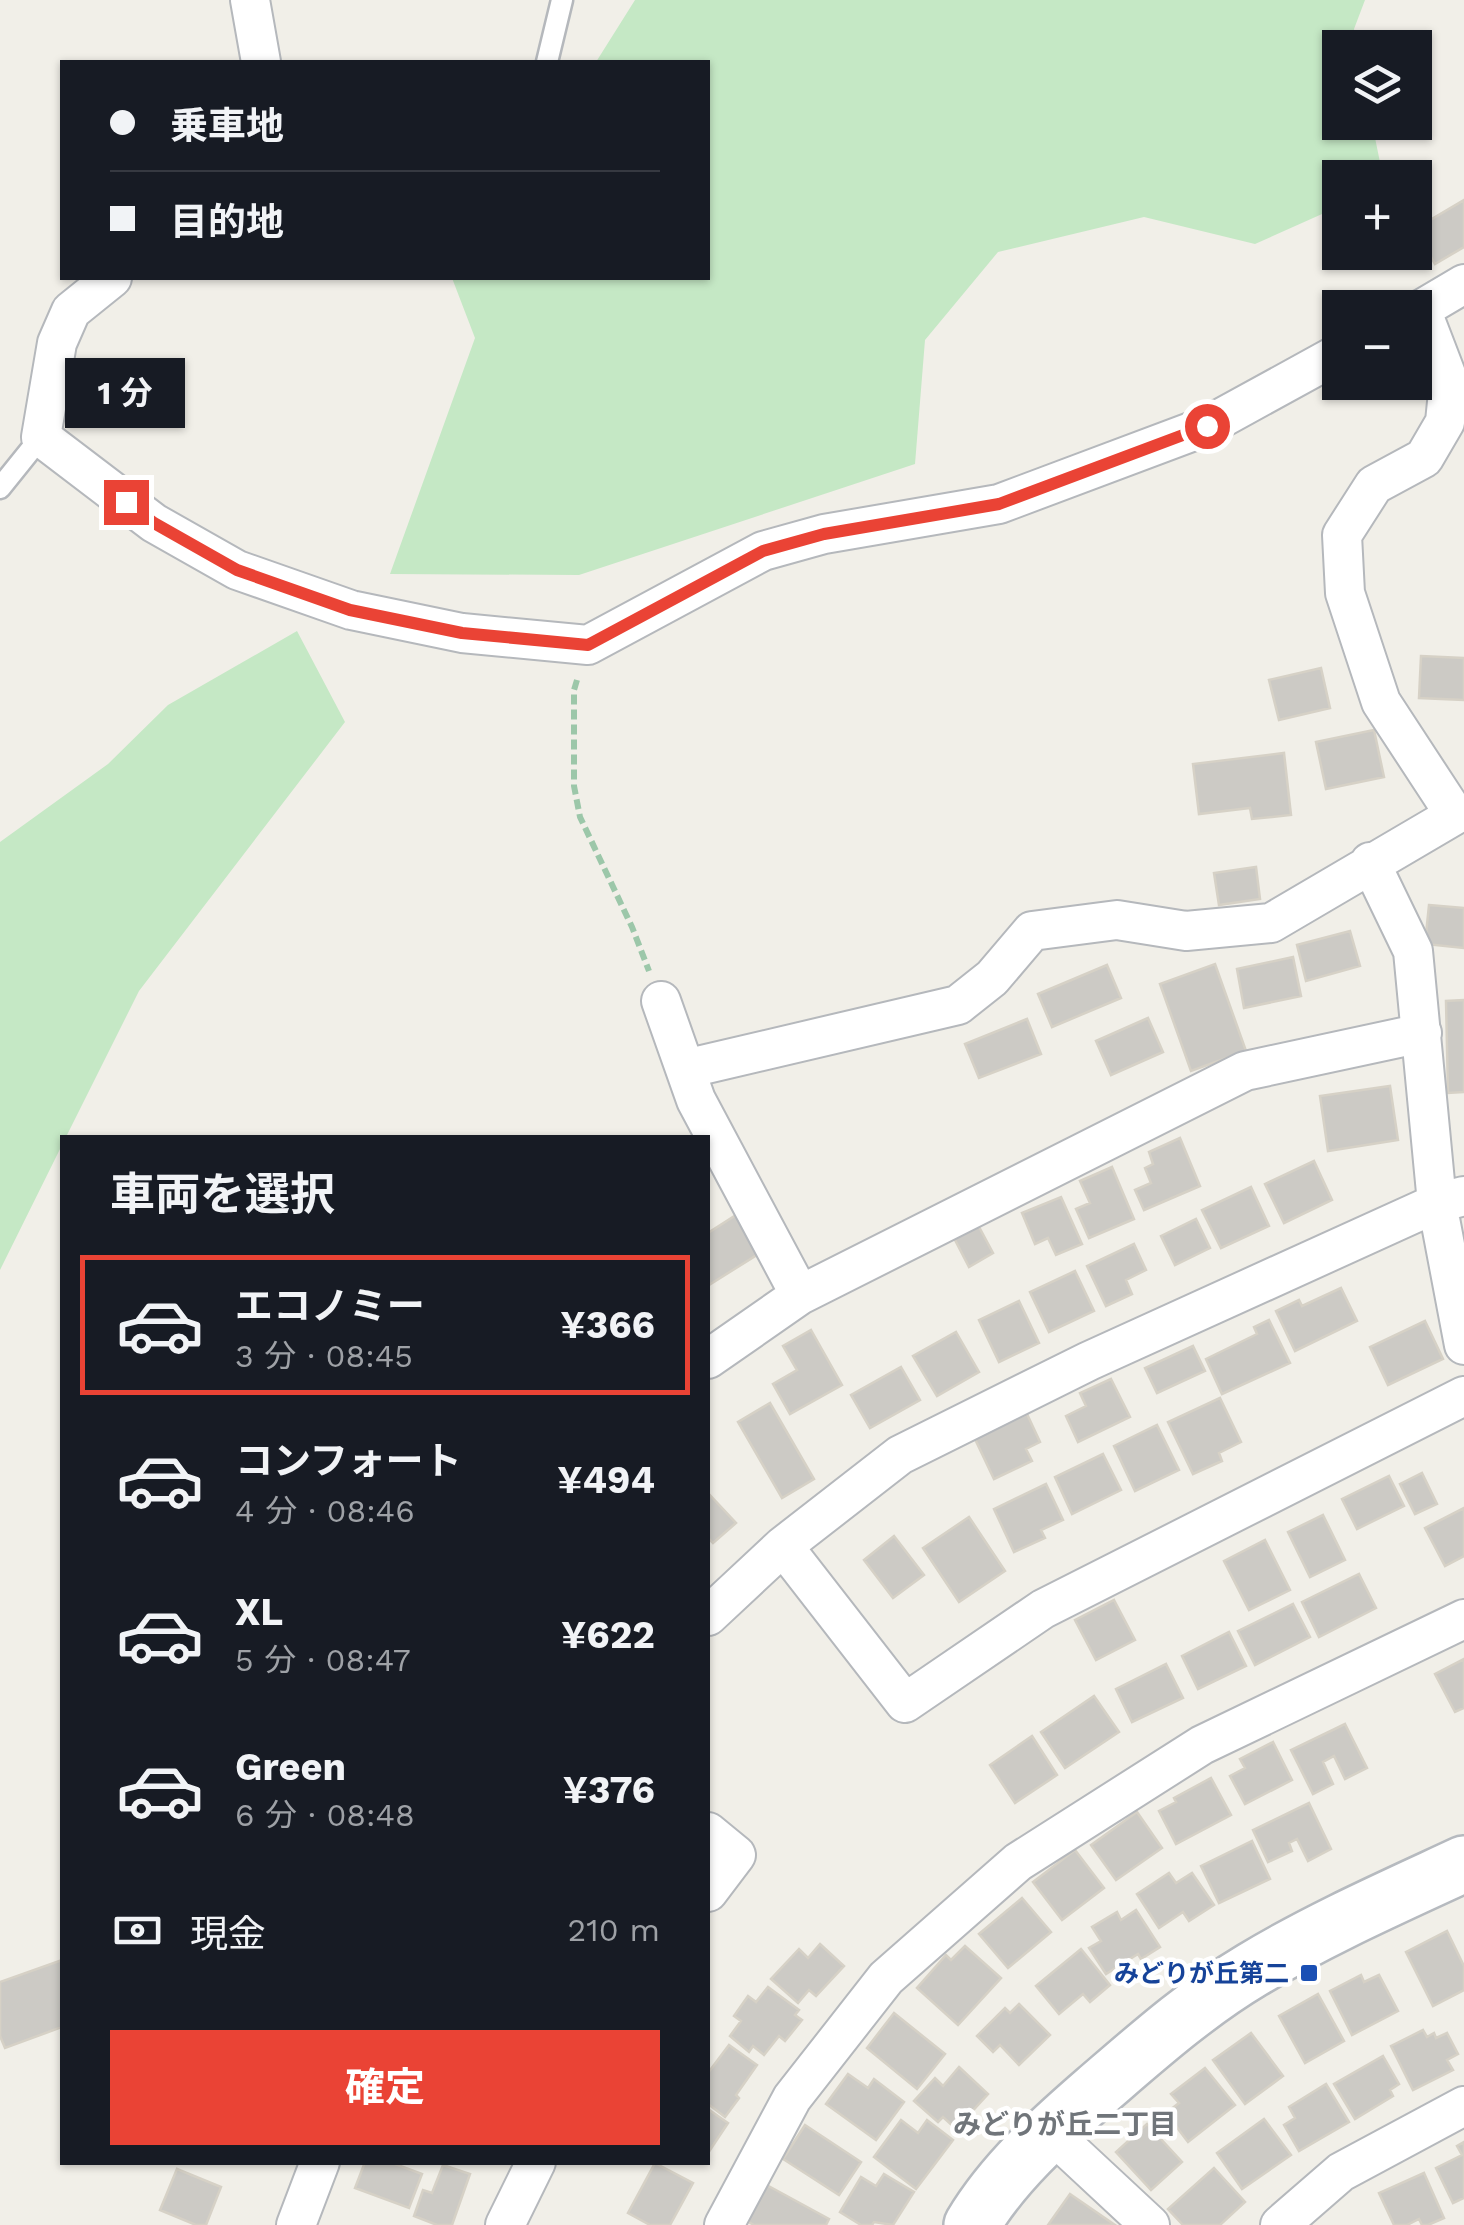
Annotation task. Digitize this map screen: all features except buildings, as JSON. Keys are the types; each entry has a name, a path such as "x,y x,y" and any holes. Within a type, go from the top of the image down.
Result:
{"street":[{"path":"250,0 260,60"},
{"path":"109,280 70,311 57,343 41,437 154,523 237,570 350,610 462,633 588,645 763,551 824,534 999,504 1207,426 1322,363"},
{"path":"1432,303 1464,284"},
{"path":"685,1069 958,1005 992,978 1032,930 1118,920 1186,930 1271,924 1455,815 1381,702 1345,593 1342,535 1374,485 1424,458 1445,422 1449,382 1432,343"},
{"path":"1370,862 1413,951 1422,1033 1450,1200 1464,1345"},
{"path":"660,1000 696,1100 800,1296"},
{"path":"710,1359 800,1296 1245,1071 1422,1033"},
{"path":"710,1614 783,1546 900,1455 1089,1361 1450,1200"},
{"path":"783,1546 905,1703 1042,1609 1464,1396"},
{"path":"724,2225 792,2098 886,1978 1018,1862 1202,1746 1464,1619"},
{"path":"710,1834 736,1855 710,1889"},
{"path":"972,2225 982,2208 1050,2131 1178,2020 1252,1970 1346,1919 1464,1864"},
{"path":"1280,2225 1341,2172 1464,2106"},
{"path":"1050,2131 1150,2225"},
{"path":"296,2225 319,2165"},
{"path":"506,2225 535,2165"}],"lane":[{"path":"548,60 562,0"},
{"path":"0,488 41,437"}],"path":[{"path":"588,645 574,690 574,786 580,817 632,927 660,1000"}],"green space":[{"path":"635,0 1365,0 1354,30 1322,30 1322,140 1375,140 1380,160 1322,160 1322,214 1255,244 1144,217 998,252 925,340 915,464 579,575 390,574 475,338 453,280 710,280 710,60 597,60"},
{"path":"297,631 345,722 139,991 67,1135 60,1135 60,1149 0,1270 0,842 108,764 168,705"}],"place":[{"name":"みどりが丘第二","path":"1309,1973"}],"district":[{"name":"みどりが丘二丁目","path":"1065,2124"}],"route":[{"path":"126,502 154,523 237,570 350,610 462,633 588,645 763,551 824,534 999,504 1207,426"}]}
